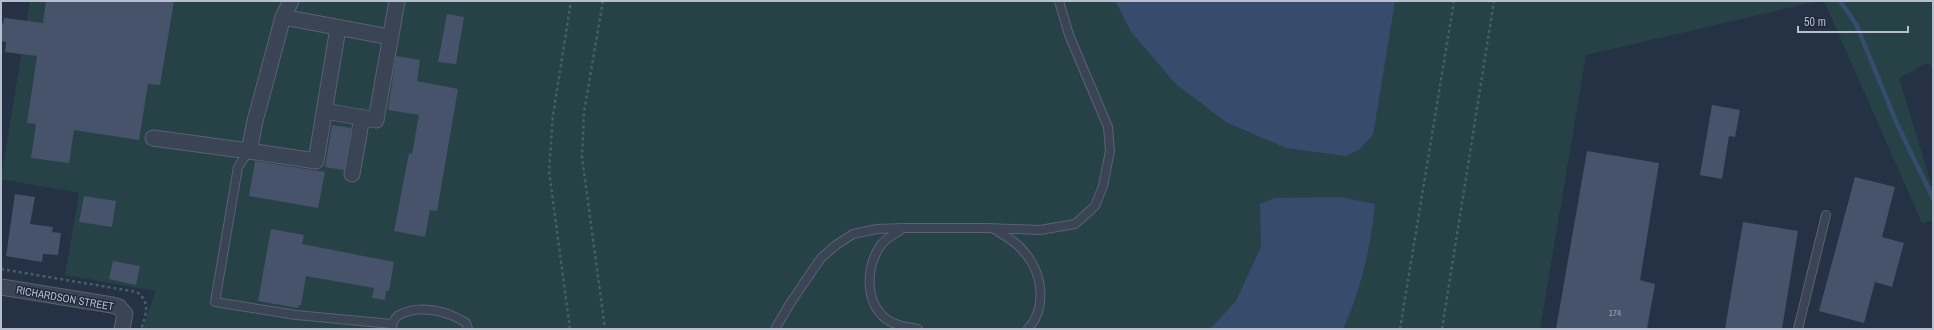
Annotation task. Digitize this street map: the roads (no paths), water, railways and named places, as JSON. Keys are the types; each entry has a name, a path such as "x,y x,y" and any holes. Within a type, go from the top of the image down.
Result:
{"street":[{"path":"250,151 255,121 283,17 291,1"},
{"path":"325,111 376,120 397,1"},
{"path":"283,17 390,37"},
{"path":"153,138 316,161 338,28"},
{"path":"352,174 362,117"},
{"name":"RICHARDSON STREET","path":"1,287 119,307 125,314 122,329"}],"lane":[{"path":"775,329 791,302 821,258 836,245 853,234 877,229 904,228 992,228 1040,230 1076,224 1095,206 1103,186 1110,151 1108,128 1069,35 1059,1"},
{"path":"250,151 238,167 215,302 296,315 392,327 398,315 413,311 432,310 454,315 466,323 468,329"},
{"path":"1798,329 1826,215"},
{"path":"904,228 882,243 870,268 868,281 878,308 886,318 901,327 918,329"},
{"path":"992,228 1008,237 1026,254 1039,279 1040,306 1038,314 1028,329"}],"water":[{"path":"1115,1 1395,1 1373,135 1360,149 1346,156 1286,148 1226,122 1176,84 1132,33"},
{"path":"1341,197 1375,204 1371,236 1364,268 1355,299 1343,329 1210,329 1236,301 1261,247 1260,204 1275,198"}],"waterway":[{"path":"1840,1 1856,24 1898,126 1933,198"}]}
